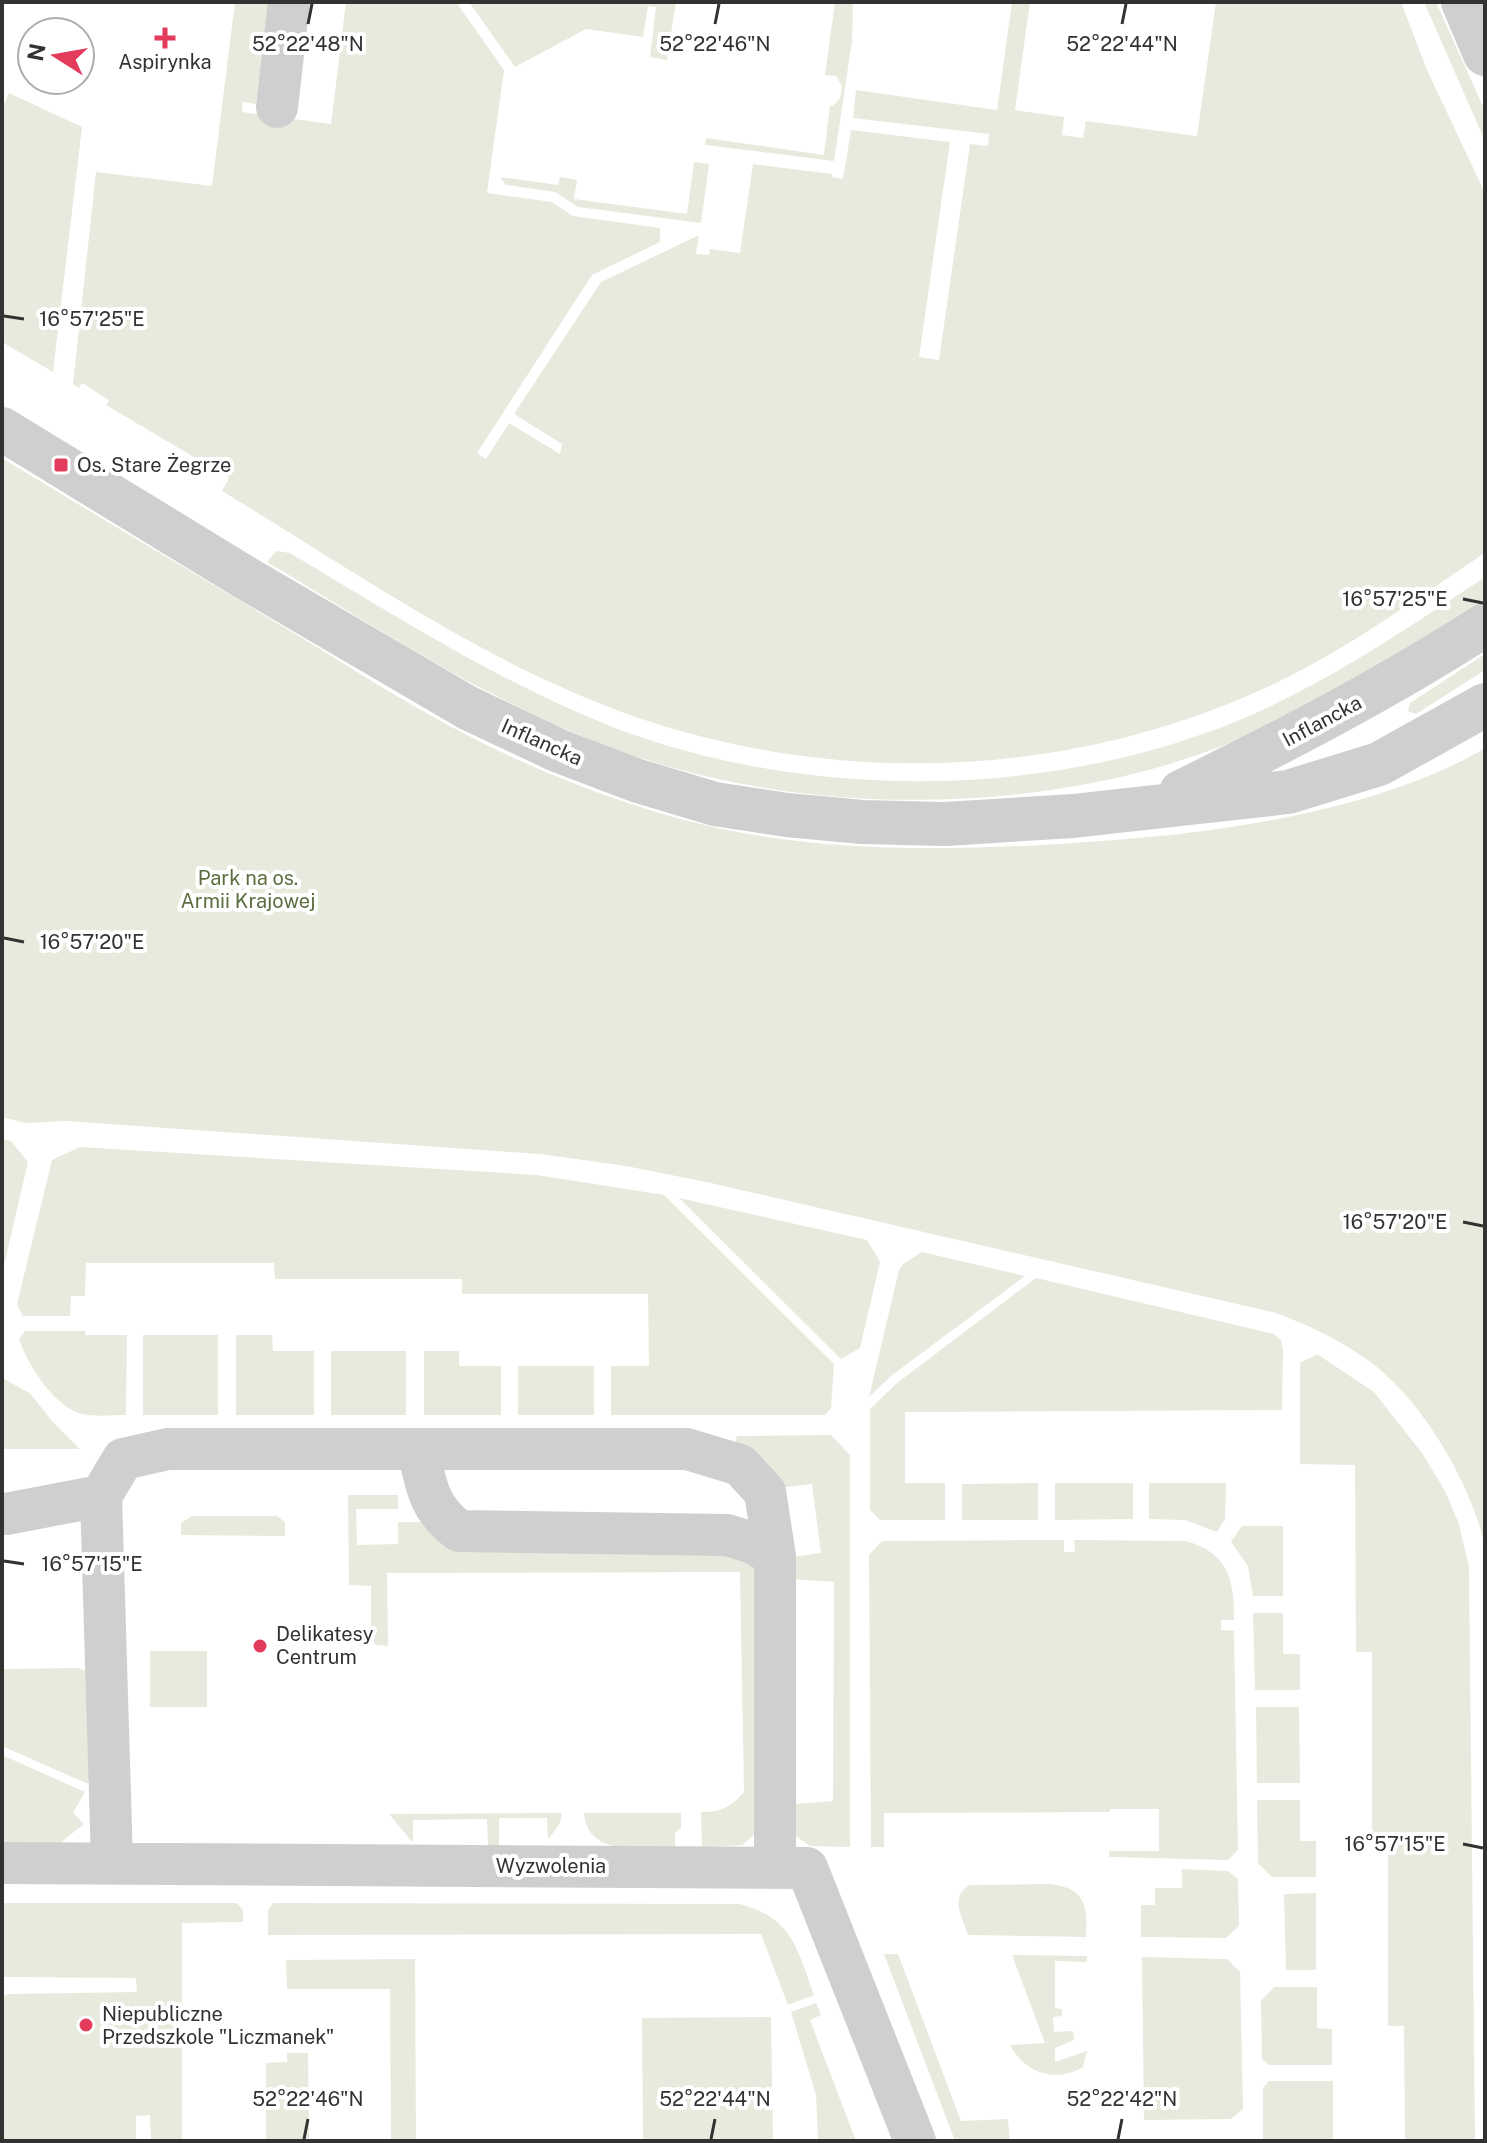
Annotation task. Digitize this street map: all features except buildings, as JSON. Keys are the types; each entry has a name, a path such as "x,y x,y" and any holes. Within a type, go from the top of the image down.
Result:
{"street":[{"path":"277,107 289,2"},
{"path":"1463,2 1485,54"},
{"name":"Inflancka","path":"2,429 430,687 559,751 638,781 715,804 862,822 945,824 1073,816 1288,792 1379,764 1485,705"},
{"name":"Inflancka","path":"1154,806 1317,725 1414,671 1485,625"},
{"path":"112,1862 101,1496 123,1459 168,1449 687,1449 740,1465 765,1492 775,1556 775,1867"},
{"path":"418,1449 427,1493 442,1518 459,1531 727,1535 753,1543 775,1556"},
{"path":"6,1514 101,1496"},
{"name":"Wyzwolenia","path":"2,1863 807,1868 915,2141"}],"green space":[{"path":"235,2 269,2 265,36 252,35 250,43 263,46 256,104 243,102 242,112 331,124 346,2 456,2 504,70 487,193 552,202 573,216 660,228 660,242 592,275 477,453 486,459 509,423 560,454 562,444 514,414 601,282 699,235 696,254 709,255 710,249 740,253 753,164 832,174 832,177 843,179 851,130 950,142 919,357 939,360 970,144 988,146 989,134 853,118 856,90 997,110 1012,2 1030,2 1015,110 1064,117 1062,135 1083,138 1086,121 1197,136 1216,2 1401,2 1427,70 1485,193 1485,553 1363,634 1286,678 1201,714 1113,740 1022,757 930,763 837,760 746,747 656,724 570,691 436,623 350,571 222,491 229,478 106,405 109,400 82,383 79,388 73,384 96,172 212,186"},
{"path":"469,2 676,2 667,60 650,57 656,7 648,6 643,37 586,29 515,67"},
{"path":"835,2 853,2 852,41 834,161 705,145 706,138 824,155 830,105 833,106 840,98 842,86 836,76 825,75"},
{"path":"1424,2 1436,2 1485,111 1485,141"},
{"path":"9,93 82,127 53,372 2,342 2,109"},
{"path":"694,162 709,164 701,223 578,207 555,192 506,185 500,177 558,185 560,177 577,180 574,199 687,214"},
{"name":"Park na os. Armii Krajowej","path":"2,458 391,693 475,739 529,765 613,798 724,829 779,839 891,848 1060,844 1207,831 1355,801 1446,769 1485,748 1485,1547 1457,1471 1408,1397 1389,1377 1358,1353 1276,1313 626,1166 540,1154 66,1121 26,1123 2,1117"},
{"path":"276,551 290,553 407,623 527,689 610,726 687,751 767,769 850,779 934,781 1018,776 1100,763 1180,742 1256,713 1316,683 1485,577 1485,599 1349,685 1263,729 1187,759 1105,780 1021,794 935,800 848,798 763,788 681,770 560,727 431,661 267,562"},
{"path":"1485,654 1485,670 1416,714 1408,711 1410,703"},
{"path":"2,1139 11,1141 28,1162 2,1274"},
{"path":"80,1147 537,1175 664,1195 834,1364 831,1408 825,1415 611,1415 611,1366 649,1366 648,1294 462,1294 462,1279 275,1279 274,1263 86,1263 85,1296 71,1296 70,1316 23,1316 17,1304 52,1160"},
{"path":"679,1198 867,1240 880,1262 860,1348 841,1359"},
{"path":"922,1252 1025,1276 891,1376 869,1397 899,1270"},
{"path":"1036,1278 1274,1334 1281,1340 1283,1350 1282,1410 905,1412 905,1483 945,1483 945,1520 880,1520 870,1510 870,1409 897,1383"},
{"path":"25,1331 127,1335 126,1415 82,1414 61,1403 29,1361 19,1339"},
{"path":"143,1335 218,1335 218,1415 143,1415"},
{"path":"236,1335 272,1335 273,1351 314,1351 314,1415 236,1415"},
{"path":"331,1351 406,1351 406,1415 331,1415"},
{"path":"424,1351 459,1351 459,1366 501,1366 501,1415 424,1415"},
{"path":"1317,1354 1374,1392 1422,1453 1445,1491 1459,1524 1469,1567 1475,2141 1405,2141 1404,2026 1388,2026 1388,1839 1372,1838 1372,1652 1356,1652 1355,1465 1300,1464 1300,1363"},
{"path":"518,1366 594,1366 594,1415 518,1415"},
{"path":"2,1378 30,1393 80,1449 2,1449"},
{"path":"831,1435 850,1455 850,1847 810,1846 792,1833 794,1804 833,1801 834,1582 792,1579 786,1558 821,1553 812,1484 779,1488 735,1444 737,1436"},
{"path":"1038,1483 1038,1520 962,1520 962,1484"},
{"path":"1055,1483 1133,1483 1133,1519 1055,1520"},
{"path":"1149,1483 1226,1483 1225,1519 1217,1532 1185,1520 1149,1519"},
{"path":"348,1495 398,1495 398,1509 356,1509 357,1545 398,1544 398,1522 424,1522 743,1555 763,1577 759,1831 742,1845 702,1847 701,1812 725,1808 744,1792 740,1572 387,1573 388,1646 375,1645 371,1634 371,1586 349,1585"},
{"path":"192,1516 277,1516 285,1522 285,1536 181,1535 181,1523"},
{"path":"1242,1526 1283,1526 1283,1596 1253,1596 1248,1566 1231,1542"},
{"path":"1064,1540 1064,1552 1075,1552 1074,1540 1186,1541 1212,1553 1226,1570 1233,1592 1234,1620 1221,1620 1221,1630 1234,1631 1238,1850 1228,1860 1109,1857 1109,1851 1159,1851 1159,1809 884,1813 884,1847 871,1847 869,1555 882,1541"},
{"path":"1253,1613 1283,1613 1283,1654 1300,1654 1300,1690 1255,1690"},
{"path":"150,1651 207,1651 207,1707 150,1707"},
{"path":"78,1668 89,1672 88,1784 2,1746 2,1669"},
{"path":"1256,1707 1299,1707 1300,1783 1257,1783"},
{"path":"2,1755 85,1792 73,1813 84,1824 60,1843 2,1849"},
{"path":"1257,1800 1300,1800 1300,1841 1316,1841 1316,1877 1272,1877 1258,1863"},
{"path":"562,1813 560,1823 548,1840 547,1818 499,1818 499,1847 488,1847 487,1819 413,1820 413,1843 389,1814"},
{"path":"584,1813 681,1813 681,1828 675,1833 675,1847 618,1847 595,1837"},
{"path":"1182,1869 1228,1871 1238,1879 1239,1926 1226,1938 1141,1937 1141,1905 1155,1905 1155,1888 1182,1888"},
{"path":"1050,1884 1071,1889 1082,1900 1086,1937 968,1935 959,1901 960,1895 970,1885"},
{"path":"1316,1893 1316,1970 1286,1970 1284,1894"},
{"name":"Niepubliczne Przedszkole \"Liczmanek\"","path":"2,1903 237,1903 243,1910 243,1922 182,1923 182,2141 151,2141 150,2115 136,2116 136,2141 2,2141 2,1997 8,1994 137,1992 136,1978 2,1977"},
{"path":"273,1903 740,1904 758,1910 782,1927 797,1950 814,1995 788,2005 761,1934 268,1935 268,1910"},
{"path":"884,1954 898,1954 961,2121 1008,2119 1010,2141 955,2141"},
{"path":"1012,1955 1087,1956 1087,1962 1055,1961 1055,2008 1062,2009 1062,2016 1053,2017 1054,2032 1073,2031 1074,2040 1055,2048 1055,2062 1087,2051 1083,2067 1062,2075 1041,2072 1023,2062 1010,2045 1045,2043"},
{"path":"1142,1957 1227,1959 1240,1972 1243,2109 1231,2119 1144,2120"},
{"path":"415,1959 416,2141 391,2141 390,1989 287,1989 286,1960"},
{"path":"1274,1987 1317,1987 1317,2028 1332,2029 1332,2065 1269,2065 1262,2059 1261,2001"},
{"path":"816,2003 821,2015 810,2020 856,2141 818,2141 816,2095 791,2012"},
{"path":"771,2017 773,2141 643,2141 642,2018"},
{"path":"287,2053 308,2053 309,2141 266,2141 266,2063 287,2062"},
{"path":"1269,2081 1333,2081 1333,2141 1263,2141 1263,2088"}],"place":[{"name":"Aspirynka","path":"165,38"},
{"name":"Os. Stare Żegrze","path":"61,465"},
{"name":"Delikatesy Centrum","path":"260,1646"},
{"name":"Niepubliczne Przedszkole \"Liczmanek\"","path":"86,2025"}]}
